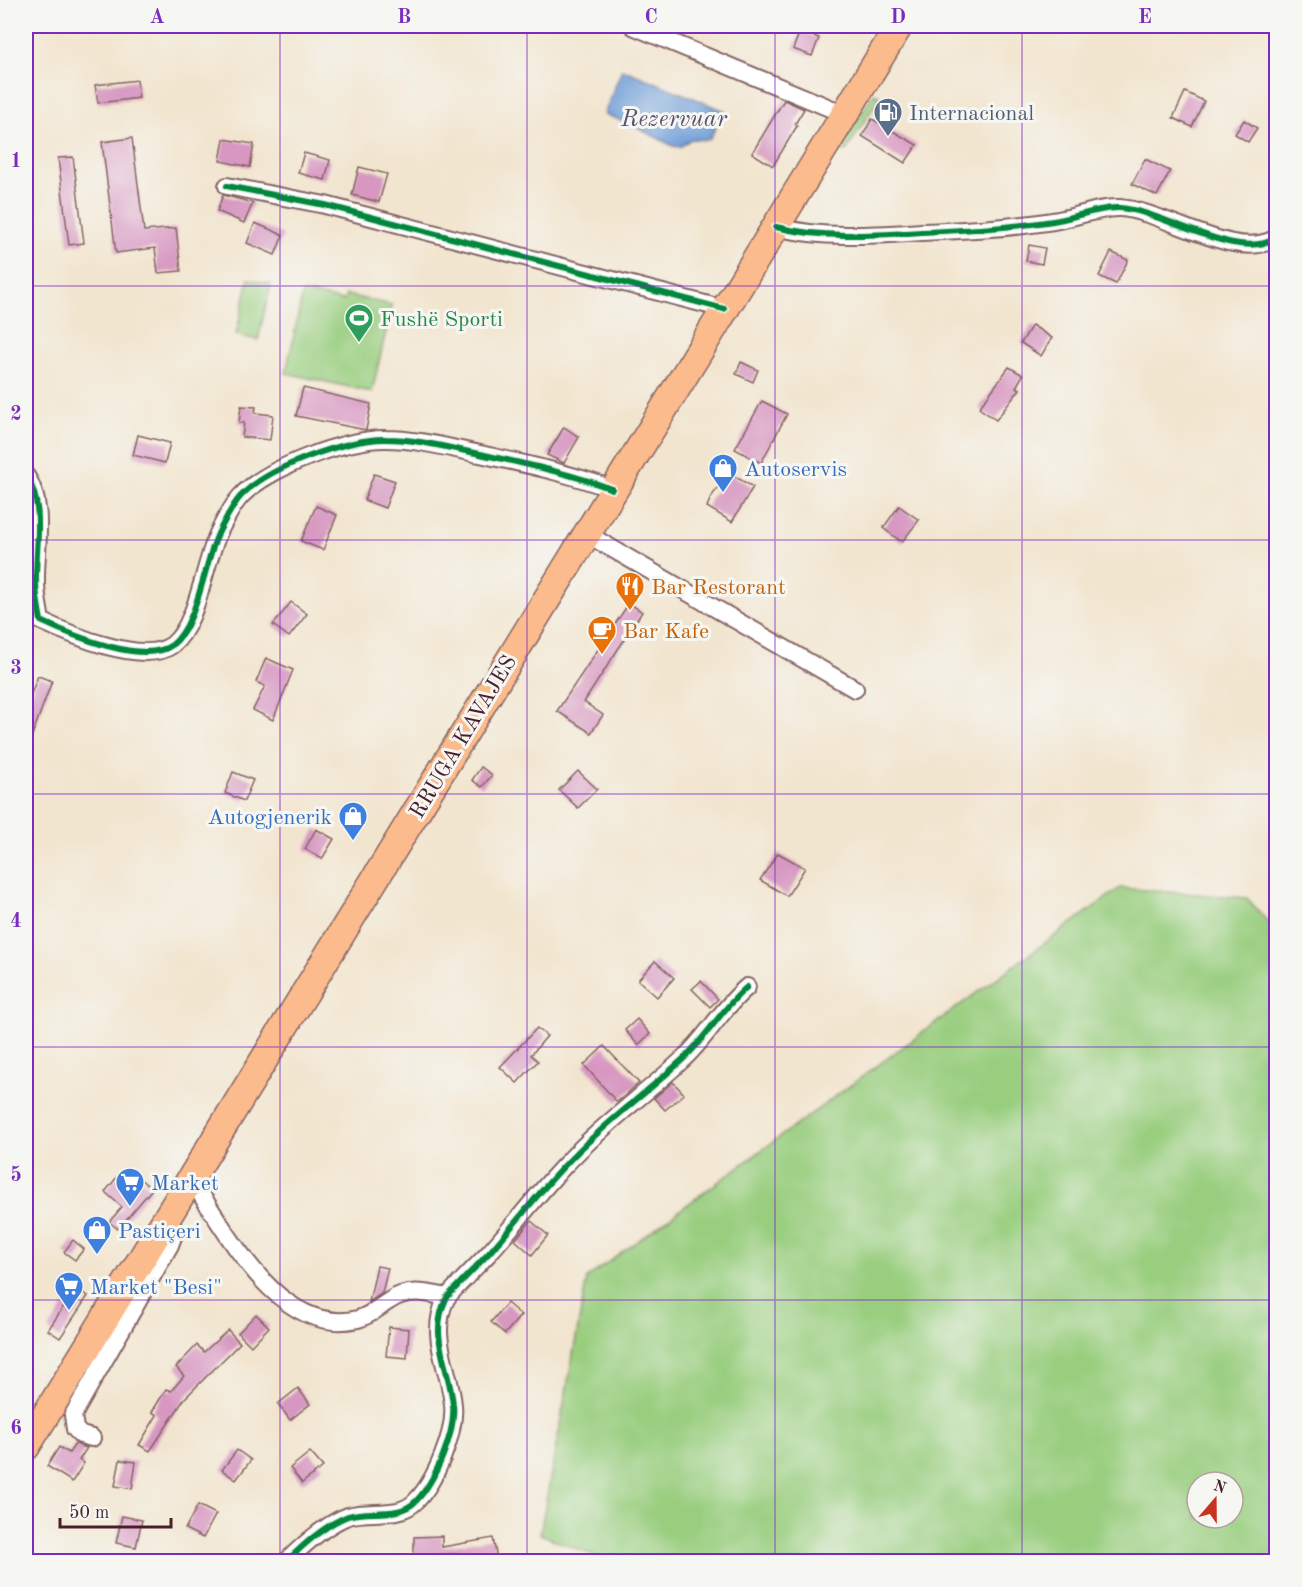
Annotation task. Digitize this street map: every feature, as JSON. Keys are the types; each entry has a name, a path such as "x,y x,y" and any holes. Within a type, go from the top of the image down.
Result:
{"main road":[{"name":"RRUGA KAVAJES","path":"26,1446 612,489 899,26"}],"street":[{"path":"633,26 844,114"},
{"path":"227,186 325,205 724,309"},
{"path":"776,227 795,232 871,235 983,229 1054,221 1116,208 1141,210 1232,243 1255,246 1276,238"},
{"path":"26,476 33,486 37,512 36,585 41,621 89,640 118,648 154,651 171,645 186,628 221,526 240,497 266,477 336,448 384,439 412,441 554,470 612,489"},
{"path":"585,533 855,689"},
{"path":"286,1562 312,1539 346,1517 365,1512 404,1510 417,1500 437,1468 452,1426 453,1406 440,1356 439,1331 447,1297 475,1269 567,1162 623,1109 682,1061 722,1010 747,987"},
{"path":"190,1178 254,1270 291,1306 305,1315 322,1322 341,1322 360,1319 391,1299 408,1293 447,1297"},
{"path":"92,1438 81,1435 75,1429 73,1414 170,1245 174,1234 169,1211"}],"green space":[{"path":"874,93 879,95 878,100 846,151 840,151 839,149"},
{"path":"249,279 271,284 258,340 236,335"},
{"path":"303,292 344,301 346,295 392,305 372,392 286,373"},
{"path":"1120,888 1247,898 1276,931 1276,1561 610,1562 540,1534 587,1278"}],"water":[{"name":"Rezervuar","path":"622,69 725,111 709,140 691,139 680,147 673,146 632,125 604,114"}],"building":[{"path":"800,31 819,38 812,56 793,49"},
{"path":"137,80 139,98 98,103 95,85"},
{"path":"1185,92 1204,101 1192,127 1173,118"},
{"path":"784,100 804,109 795,124 797,126 773,166 752,153"},
{"path":"872,119 917,145 905,163 862,136"},
{"path":"1244,120 1257,128 1248,142 1235,134"},
{"path":"132,138 144,231 176,228 181,271 158,273 155,248 116,253 102,142"},
{"path":"224,139 254,144 250,167 220,161"},
{"path":"304,153 330,160 325,180 298,173"},
{"path":"73,157 84,243 69,245 58,158"},
{"path":"1145,159 1170,171 1157,196 1132,184"},
{"path":"359,167 387,174 379,202 352,195"},
{"path":"223,195 253,203 244,223 217,211"},
{"path":"255,223 283,235 275,255 247,243"},
{"path":"1029,245 1045,248 1042,264 1026,261"},
{"path":"1111,252 1128,260 1116,284 1099,276"},
{"path":"1032,325 1052,338 1041,356 1021,343"},
{"path":"741,362 758,370 753,382 736,374"},
{"path":"1009,367 1023,375 1016,387 1020,389 996,420 979,408"},
{"path":"303,388 371,404 366,430 296,416"},
{"path":"762,401 787,414 761,463 735,449"},
{"path":"241,406 256,407 255,413 273,415 270,440 242,437 244,423 239,423"},
{"path":"564,427 579,437 564,463 547,455"},
{"path":"138,435 170,443 165,463 133,455"},
{"path":"729,473 753,487 732,522 707,507 711,497"},
{"path":"374,474 395,481 385,508 364,500"},
{"path":"316,506 337,515 323,550 301,541"},
{"path":"899,506 919,520 902,542 883,528"},
{"path":"291,602 307,614 289,637 273,625"},
{"path":"629,603 642,612 584,702 603,715 591,733 557,711"},
{"path":"266,658 293,670 273,720 253,710 265,686 256,682"},
{"path":"38,676 52,681 27,749 26,698 29,699"},
{"path":"481,767 492,775 482,787 472,780"},
{"path":"578,771 597,789 578,808 559,790"},
{"path":"233,772 253,780 244,801 225,793"},
{"path":"316,829 334,839 322,859 305,849"},
{"path":"778,853 805,868 787,896 760,880"},
{"path":"655,961 674,978 657,997 638,980"},
{"path":"701,981 718,999 710,1007 692,989"},
{"path":"637,1019 650,1034 638,1045 625,1030"},
{"path":"537,1028 547,1036 531,1055 538,1061 517,1083 500,1067"},
{"path":"604,1046 639,1083 617,1102 584,1065"},
{"path":"673,1082 684,1094 665,1110 654,1098"},
{"path":"117,1177 132,1189 140,1179 152,1189 118,1229 109,1222 122,1207 105,1192"},
{"path":"531,1221 548,1235 532,1255 515,1240"},
{"path":"73,1240 84,1249 75,1260 64,1252"},
{"path":"377,1266 388,1268 382,1293 369,1302"},
{"path":"76,1288 88,1296 60,1338 48,1330"},
{"path":"507,1303 521,1315 505,1334 491,1322"},
{"path":"256,1314 269,1327 251,1346 238,1333"},
{"path":"389,1327 409,1329 407,1358 386,1356"},
{"path":"228,1330 240,1343 185,1398 150,1451 139,1445 157,1415 152,1412 166,1389 171,1391 184,1376 176,1367 197,1345 204,1352"},
{"path":"298,1388 310,1404 290,1420 278,1404"},
{"path":"75,1444 87,1448 79,1460 84,1463 72,1482 47,1466 59,1447 69,1453"},
{"path":"237,1450 251,1460 236,1480 222,1470"},
{"path":"310,1452 323,1467 302,1483 290,1468"},
{"path":"120,1460 136,1462 132,1489 115,1486"},
{"path":"198,1505 216,1514 203,1538 185,1529"},
{"path":"122,1516 142,1520 136,1547 116,1543"},
{"path":"442,1536 442,1547 493,1538 497,1559 464,1562 463,1554 414,1555 414,1537"}],"cycle path":[{"path":"227,186 325,205 724,309"},
{"path":"776,227 830,235 885,234 1004,227 1061,220 1103,209 1120,208 1158,217 1221,240 1242,244 1260,244 1276,238"},
{"path":"26,476 36,500 38,514 36,588 41,621 106,646 144,652 159,651 172,645 181,635 195,605 217,537 240,497 268,476 330,449 370,440 409,440 530,465 612,489"},
{"path":"286,1562 331,1524 357,1514 401,1510 409,1507 423,1493 443,1456 453,1416 439,1326 446,1299 566,1164 593,1137 690,1052 747,987"}],"place":[{"name":"Internacional","path":"888,138"},
{"name":"Fushë Sporti","path":"359,344"},
{"name":"Autoservis","path":"723,494"},
{"name":"Bar Restorant","path":"630,612"},
{"name":"Bar Kafe","path":"602,656"},
{"name":"Autogjenerik","path":"353,842"},
{"name":"Market","path":"130,1208"},
{"name":"Pastiçeri","path":"97,1256"},
{"name":"Market \"Besi\"","path":"69,1312"}]}
